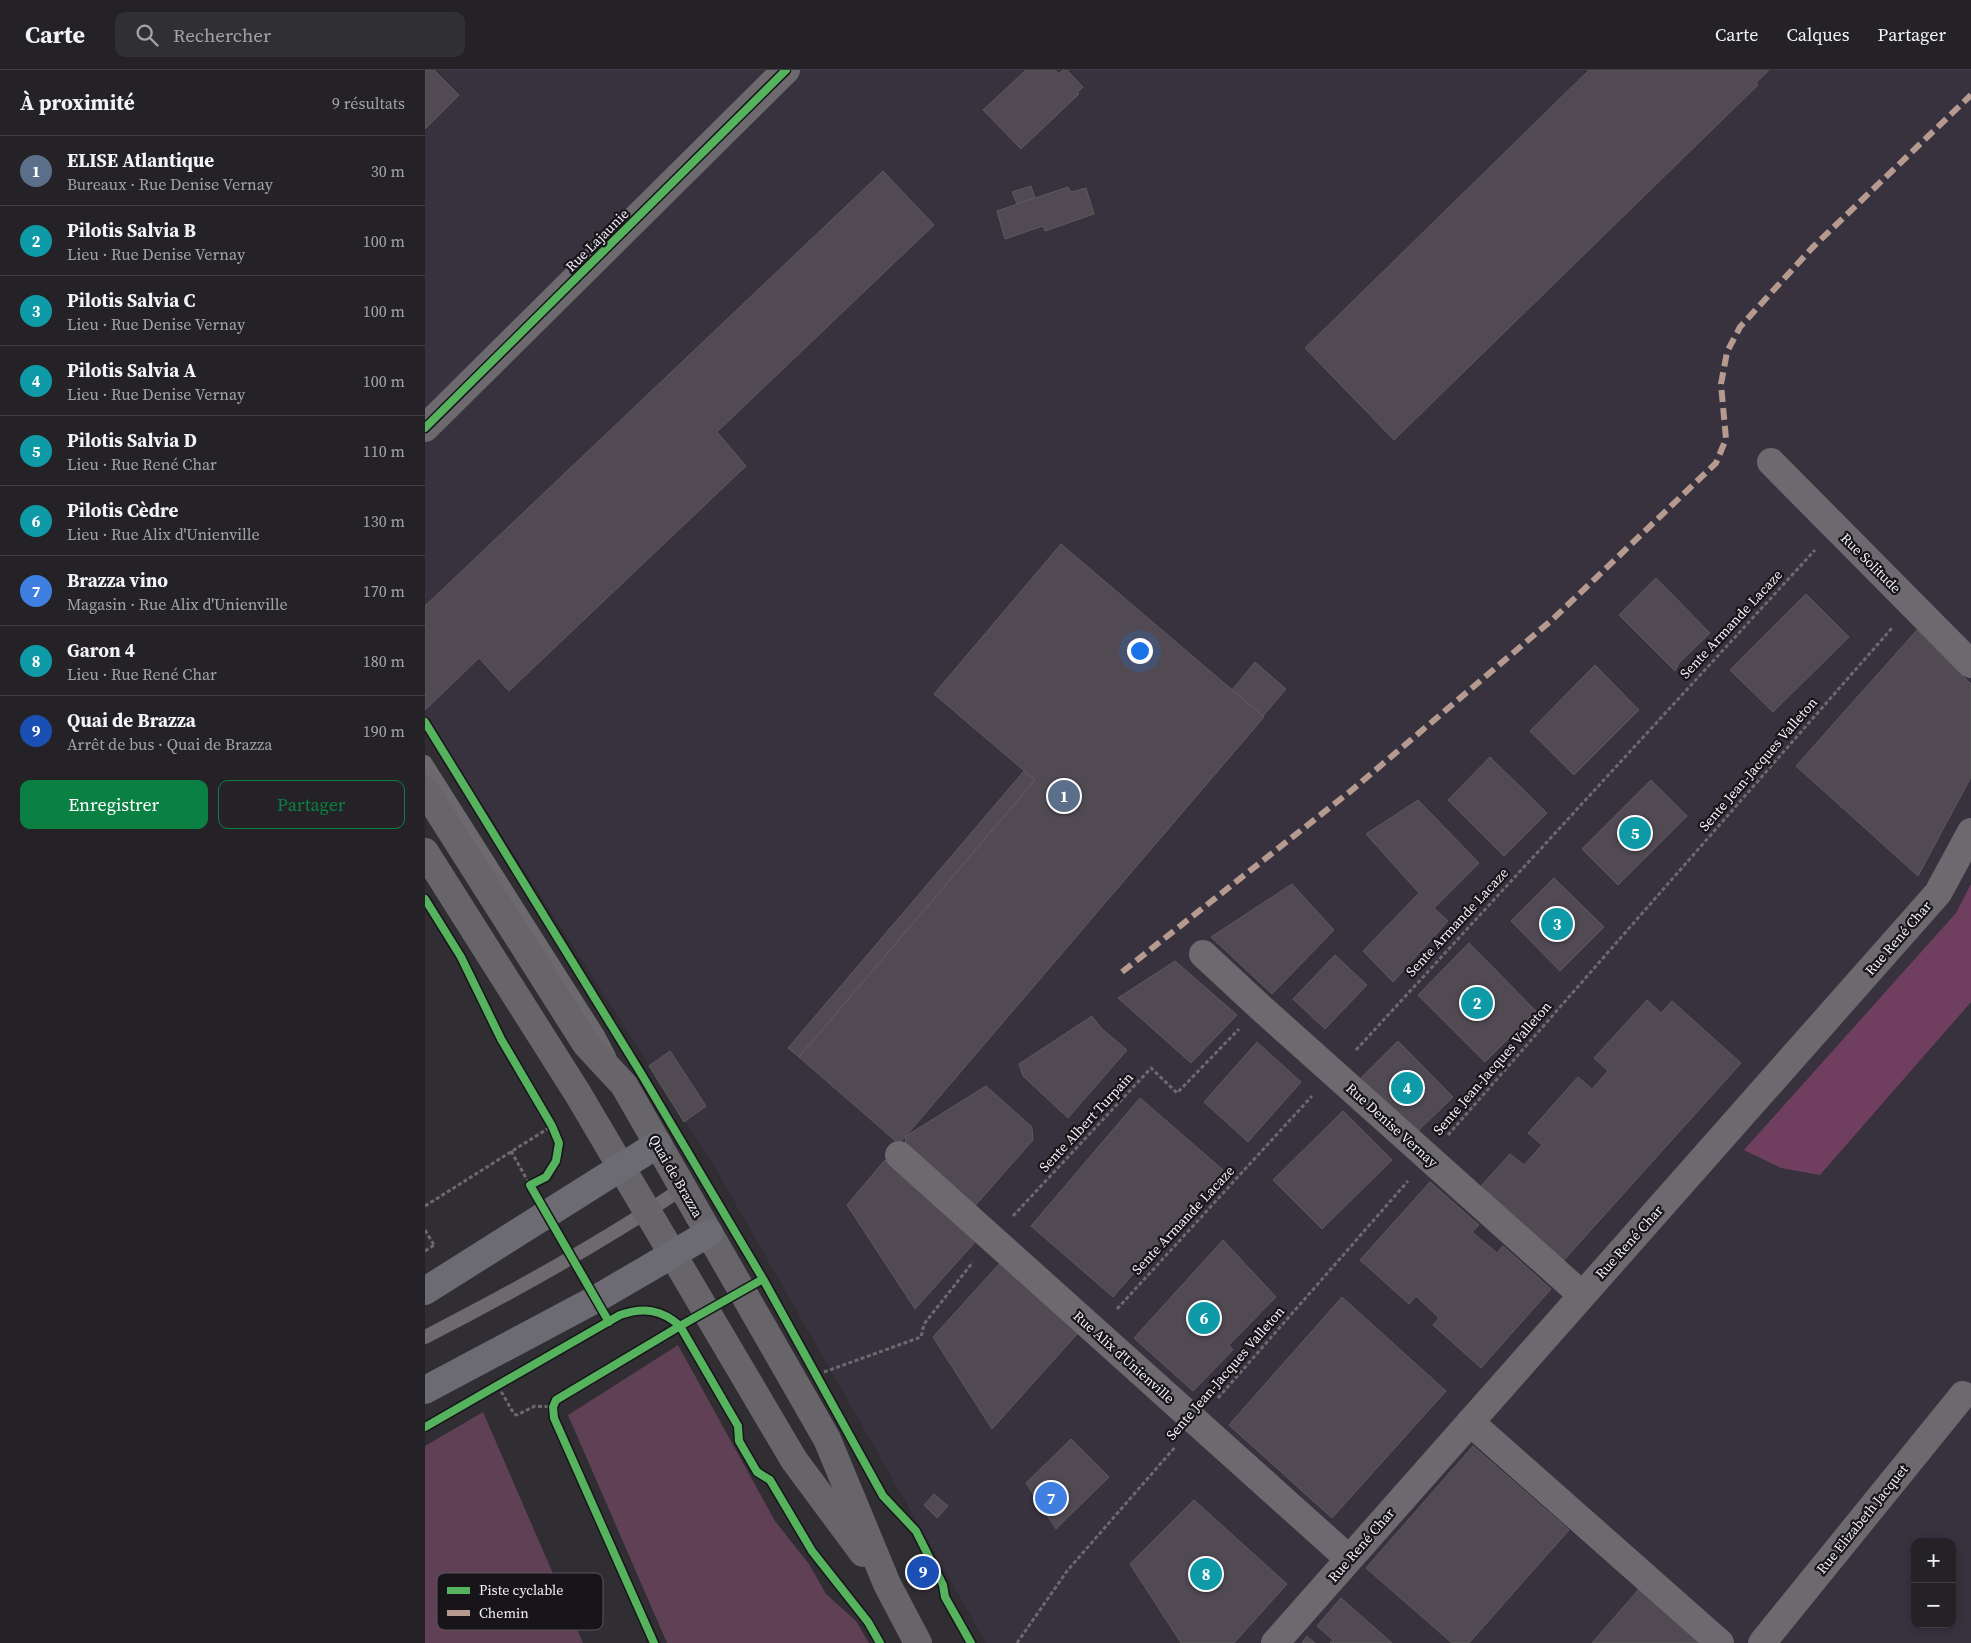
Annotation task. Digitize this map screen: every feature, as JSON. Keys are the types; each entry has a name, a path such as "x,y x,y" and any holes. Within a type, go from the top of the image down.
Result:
{"main road":[{"name":"Quai de Brazza","path":"425,790 586,1044 624,1085 827,1439 887,1584 918,1643"},
{"name":"Quai de Brazza","path":"425,852 578,1094 794,1460 887,1584"},
{"path":"425,1292 658,1144"},
{"path":"425,1390 596,1299 709,1233"}],"street":[{"name":"Rue Lajaunie","path":"425,428 786,70"},
{"name":"Rue Solitude","path":"1771,462 1971,664"},
{"name":"Rue René Char","path":"1275,1643 1937,893 1971,832"},
{"name":"Rue Denise Vernay","path":"1203,954 1582,1295"},
{"name":"Rue Alix d'Unienville","path":"899,1155 1349,1559"},
{"name":"Rue Elizabeth Jacquet","path":"1762,1643 1963,1396"},
{"path":"1470,1422 1720,1643"}],"lane":[{"path":"425,762 598,1035 624,1085"},
{"path":"425,1337 647,1212 683,1188"},
{"path":"425,1344 463,1317"}],"path":[{"path":"425,1206 511,1151 552,1126 559,1143 556,1161 546,1177 531,1185 511,1151"},
{"path":"425,1230 434,1245"},
{"path":"820,1365 824,1373 921,1337 924,1324 992,1239"},
{"path":"634,1310 654,1310 670,1317 680,1326"},
{"path":"498,1386 514,1414 517,1415 535,1406 553,1407 554,1418"}],"shaded area":[{"path":"425,70 1971,70 1971,1643 986,1643 717,1171 425,715"},
{"path":"1971,884 1971,1002 1820,1175 1781,1168 1744,1150 1956,913"},
{"path":"678,1345 775,1521 809,1564 826,1594 856,1621 869,1643 667,1643 568,1415"},
{"path":"483,1412 553,1573 437,1573 437,1630 577,1630 583,1643 425,1643 425,1446"}],"building":[{"path":"425,70 434,70 459,95 425,129"},
{"path":"1026,70 1055,70 1059,74 1063,70 1067,70 1083,87 1077,93 1079,94 1021,149 983,110"},
{"path":"1589,70 1769,70 1756,83 1758,85 1394,440 1305,348"},
{"path":"883,171 934,225 717,432 746,466 509,691 479,658 425,710 425,606"},
{"path":"1031,186 1035,198 1017,204 1012,192"},
{"path":"1068,187 1071,192 1086,188 1094,214 1045,231 1043,226 1005,239 997,211"},
{"path":"1061,544 1264,717 899,1144 799,1057 1035,780 934,694"},
{"path":"1656,578 1710,633 1679,663 1675,671 1619,615"},
{"path":"1806,594 1849,637 1773,712 1730,670"},
{"path":"1917,630 1971,684 1971,777 1918,876 1796,766"},
{"path":"1255,662 1286,689 1263,716 1232,690"},
{"path":"1595,665 1639,710 1574,775 1530,731"},
{"path":"1490,757 1547,813 1504,856 1448,800"},
{"path":"1024,771 1035,780 799,1057 788,1048"},
{"path":"1651,780 1687,816 1618,885 1582,849"},
{"path":"1418,800 1479,863 1434,908 1448,921 1393,982 1363,951 1419,893 1366,834"},
{"path":"1554,878 1604,927 1560,971 1511,921"},
{"path":"1292,884 1334,930 1272,994 1211,937"},
{"path":"1469,943 1536,1011 1485,1062 1418,995"},
{"path":"1335,955 1367,985 1325,1029 1293,999"},
{"path":"1175,961 1237,1015 1191,1063 1118,998"},
{"path":"1647,1000 1661,1013 1672,1001 1741,1063 1564,1260 1481,1186 1510,1154 1524,1165 1542,1145 1528,1133 1578,1077 1592,1089 1608,1071 1594,1058"},
{"path":"1092,1016 1101,1028 1127,1050 1068,1118 1023,1076 1019,1064"},
{"path":"1398,1041 1453,1097 1418,1131 1360,1079"},
{"path":"1257,1042 1301,1082 1248,1142 1204,1102"},
{"path":"670,1051 706,1106 684,1122 649,1066"},
{"path":"986,1086 1032,1127 1033,1140 974,1207 905,1148 906,1136"},
{"path":"1140,1098 1223,1170 1113,1297 1031,1226"},
{"path":"1343,1111 1392,1160 1322,1229 1273,1180"},
{"path":"885,1160 976,1241 915,1309 847,1205"},
{"path":"1430,1182 1479,1225 1472,1232 1497,1253 1503,1246 1551,1289 1481,1368 1433,1325 1439,1318 1416,1296 1409,1304 1360,1260"},
{"path":"1223,1240 1276,1297 1229,1345 1233,1350 1193,1391 1134,1338"},
{"path":"1000,1263 1078,1333 992,1429 933,1337"},
{"path":"1342,1297 1446,1391 1332,1518 1229,1425"},
{"path":"1071,1439 1109,1477 1056,1529 1026,1483"},
{"path":"1473,1446 1569,1530 1469,1643 1452,1643 1366,1568"},
{"path":"934,1494 948,1506 937,1518 924,1505"},
{"path":"1194,1500 1287,1584 1234,1643 1181,1643 1130,1564"},
{"path":"1639,1589 1700,1643 1592,1643"},
{"path":"1341,1598 1392,1643 1330,1643 1333,1640 1317,1626"},
{"path":"1307,1636 1315,1643 1302,1643"}],"marked path":[{"path":"1122,972 1352,790 1553,619 1716,463 1726,439 1721,384 1727,352 1740,327 1812,248 1971,95"}],"cycle path":[{"path":"425,428 786,70"},
{"path":"425,722 642,1075 763,1279 883,1496 916,1531 943,1585 945,1597 971,1643"},
{"path":"425,899 461,957 501,1039 552,1126 559,1143 556,1161 546,1177 530,1185 609,1322"},
{"path":"654,1643 554,1418 553,1407 556,1400 763,1279"},
{"path":"425,1427 620,1315 644,1310 666,1316 680,1326 738,1426 739,1441 757,1472 770,1480 812,1551 868,1622 880,1643"}],"place":[{"name":"ELISE Atlantique","path":"1064,796"},
{"name":"Pilotis Salvia D","path":"1635,833"},
{"name":"Pilotis Salvia C","path":"1557,924"},
{"name":"Pilotis Salvia B","path":"1477,1003"},
{"name":"Pilotis Salvia A","path":"1407,1088"},
{"name":"Pilotis Cèdre","path":"1204,1318"},
{"name":"Brazza vino","path":"1051,1498"},
{"name":"Quai de Brazza","path":"923,1572"},
{"name":"Garon 4","path":"1206,1574"}]}
